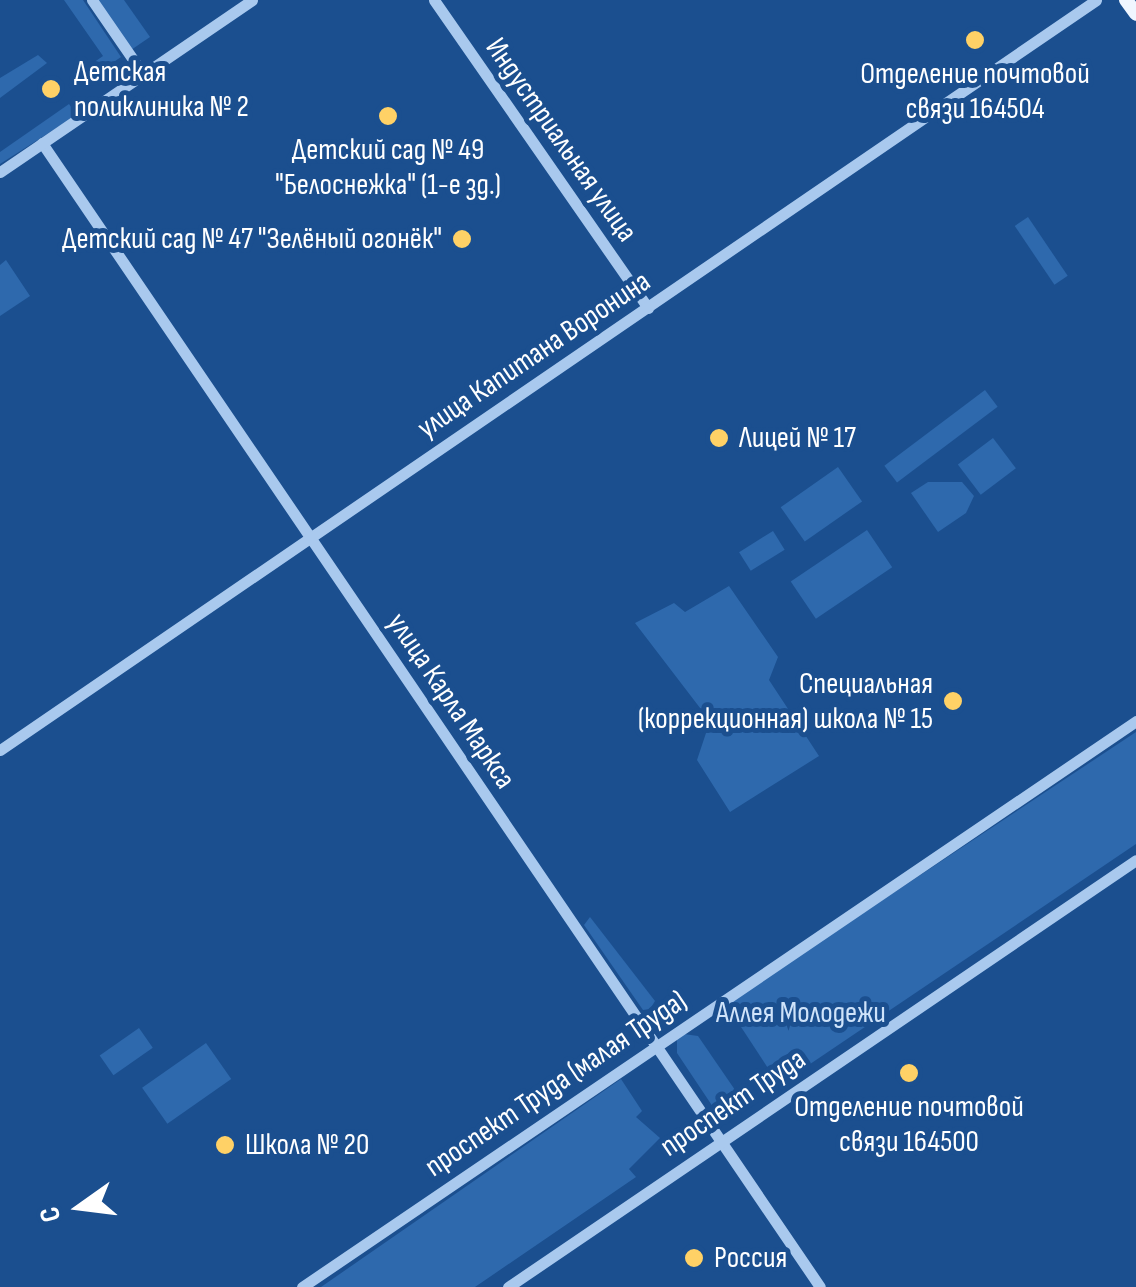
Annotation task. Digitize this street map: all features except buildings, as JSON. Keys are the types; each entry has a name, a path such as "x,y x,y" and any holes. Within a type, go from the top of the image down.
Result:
{"main road":[{"path":"1126,0 1136,14"}],"street":[{"path":"92,0 143,74"},
{"path":"0,172 252,0"},
{"name":"Индустриальная улица","path":"434,0 648,308"},
{"name":"улица Капитана Воронина","path":"0,750 1096,0"},
{"name":"улица Карла Маркса","path":"42,143 820,1287"},
{"name":"проспект Труда (малая Труда)","path":"302,1287 1136,720"},
{"name":"проспект Труда","path":"508,1287 1136,860"}],"green space":[{"path":"64,0 83,0 121,57 83,83 77,74 103,56"},
{"path":"97,0 124,0 150,37 131,50"},
{"path":"38,55 47,63 0,98 0,78"},
{"path":"69,104 77,115 0,164 0,152"},
{"path":"1028,217 1068,276 1054,285 1015,226"},
{"path":"6,260 30,296 0,316 0,265"},
{"path":"985,390 998,407 897,483 884,466"},
{"path":"993,438 1016,468 981,495 958,464"},
{"path":"838,467 862,501 805,542 781,507"},
{"path":"928,482 962,482 974,496 966,513 938,532 911,493"},
{"path":"867,530 892,567 816,619 791,581"},
{"path":"773,531 785,550 751,571 739,552"},
{"path":"729,586 778,657 769,680 819,756 730,812 697,760 710,721 635,623 674,603 685,612"},
{"name":"Аллея Молодежи","path":"1136,732 1136,844 779,1085 726,1004"},
{"path":"590,917 655,1001 650,1009 643,1010 584,925"},
{"path":"139,1028 153,1048 113,1075 100,1056"},
{"path":"684,1034 698,1036 746,1106 723,1122 677,1053 677,1039"},
{"path":"206,1043 231,1079 167,1124 142,1088"},
{"path":"621,1079 642,1111 636,1117 660,1138 629,1169 636,1177 475,1287 321,1287"}],"place":[{"name":"Отделение почтовой связи 164504","path":"975,40"},
{"name":"Детская поликлиника № 2","path":"51,89"},
{"name":"Детский сад № 49 \"Белоснежка\" (1-е зд.)","path":"388,116"},
{"name":"Детский сад № 47 \"Зелёный огонёк\"","path":"462,239"},
{"name":"Лицей № 17","path":"719,438"},
{"name":"Специальная (коррекционная) школа № 15","path":"953,701"},
{"name":"Отделение почтовой связи 164500","path":"909,1073"},
{"name":"Школа № 20","path":"225,1145"},
{"name":"Россия","path":"694,1258"}]}
